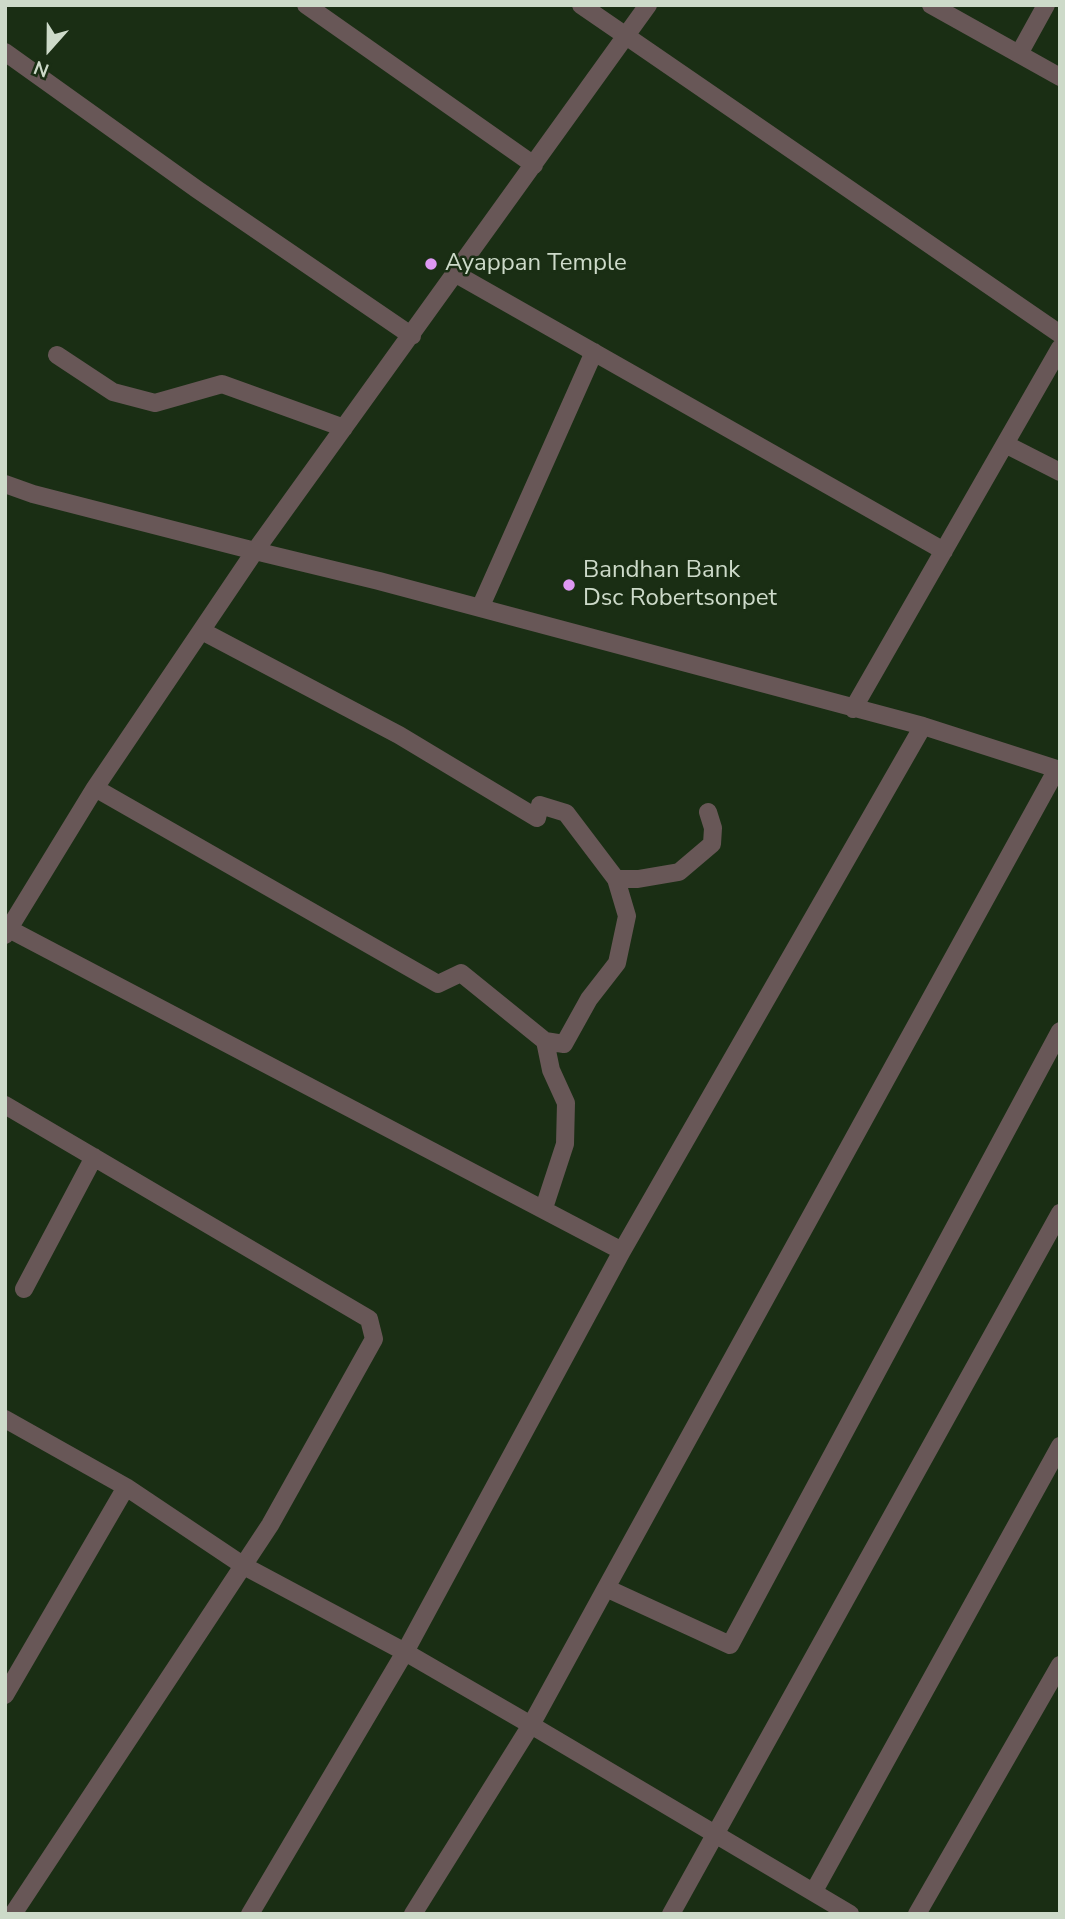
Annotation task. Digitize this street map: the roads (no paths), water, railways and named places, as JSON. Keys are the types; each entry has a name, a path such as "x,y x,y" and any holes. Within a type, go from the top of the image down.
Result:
{"street":[{"path":"306,5 534,166"},
{"path":"581,5 1060,334"},
{"path":"622,1251 544,1208 7,932 95,788 255,551 649,5"},
{"path":"931,5 1060,77"},
{"path":"1019,54 1046,5"},
{"path":"5,52 198,190 412,336"},
{"path":"456,274 944,551"},
{"path":"853,709 1060,348"},
{"path":"480,608 594,352"},
{"path":"57,355 113,392 155,402 222,384 344,428"},
{"path":"1006,444 1060,472"},
{"path":"5,484 33,494 379,580 923,726 1058,770 531,1725 413,1914"},
{"path":"95,788 438,984 461,973 545,1041 564,1044 589,999 617,963 627,916 616,878 566,813 540,805 537,818 399,735 202,631"},
{"path":"250,1914 405,1652 622,1251 923,726"},
{"path":"616,878 680,872 712,844 713,828 708,812"},
{"path":"606,1588 730,1645 1060,1031"},
{"path":"544,1208 565,1144 566,1104 551,1070 545,1041"},
{"path":"5,1105 369,1319 374,1339 270,1525 13,1914"},
{"path":"24,1289 94,1157"},
{"path":"671,1914 1060,1213"},
{"path":"5,1419 126,1487 244,1566 405,1652 716,1832 850,1914"},
{"path":"814,1891 1060,1446"},
{"path":"5,1695 126,1487"},
{"path":"917,1914 1060,1665"}],"place":[{"name":"Ayappan Temple","path":"431,264"},
{"name":"Bandhan Bank Dsc Robertsonpet","path":"569,585"}]}
